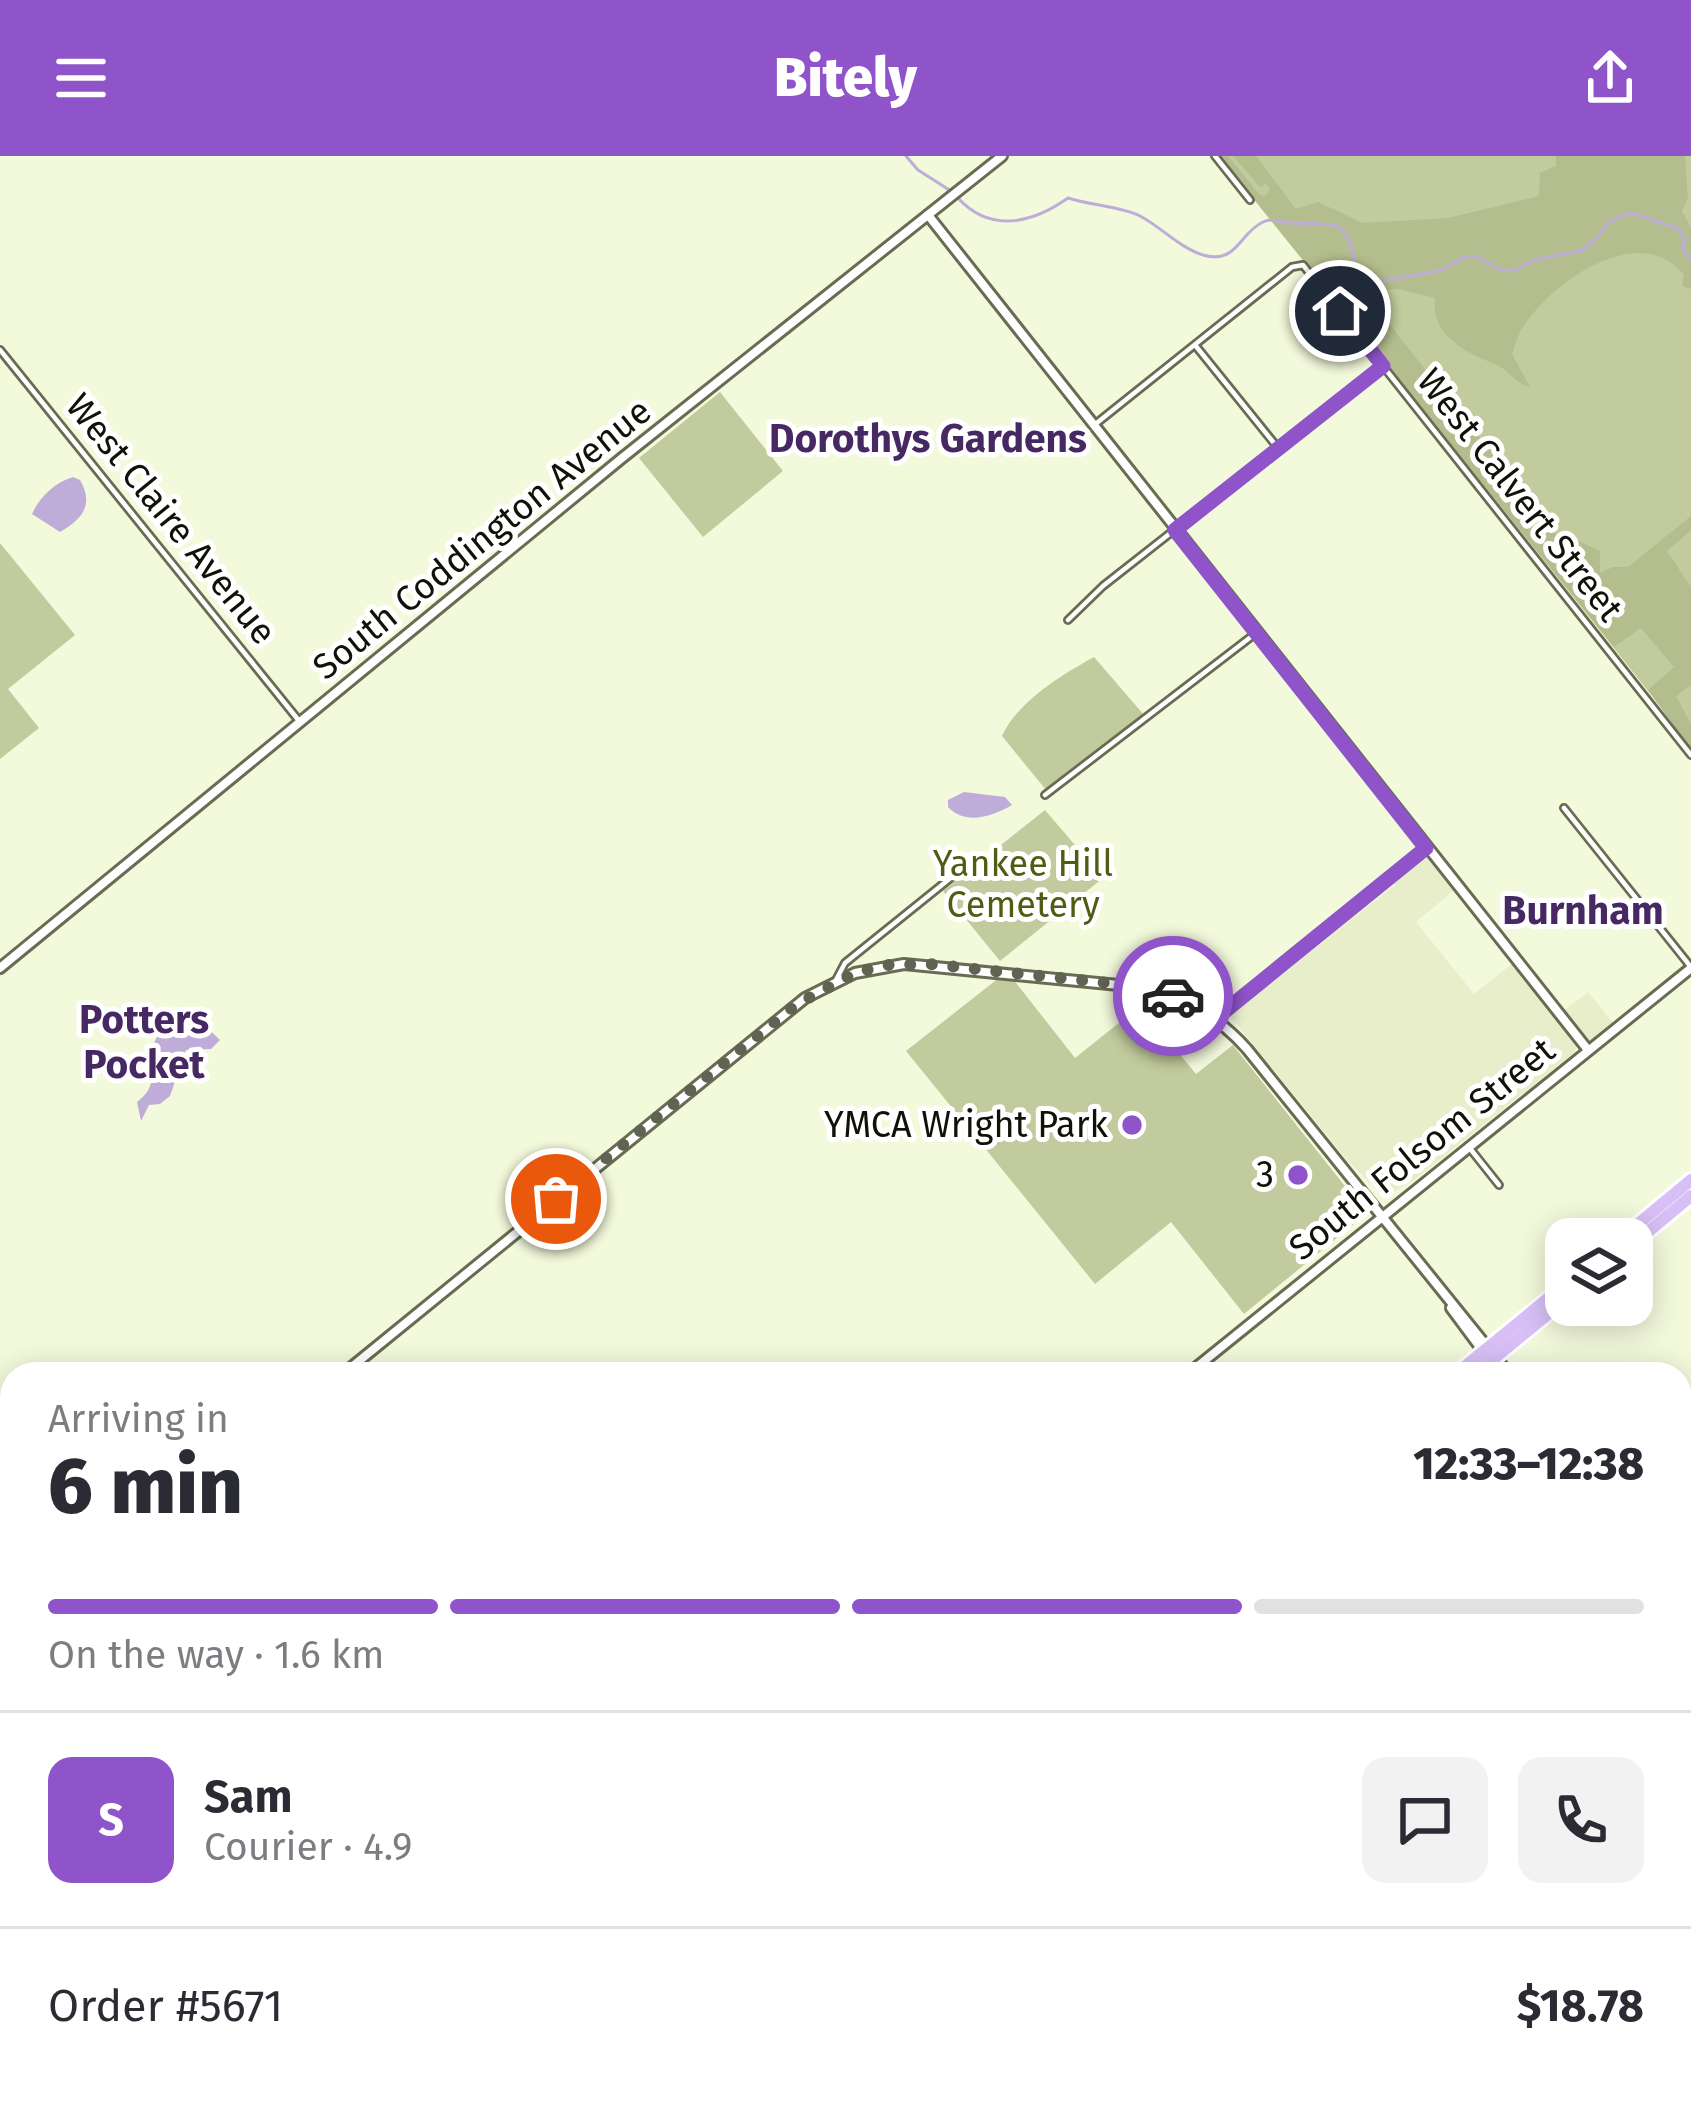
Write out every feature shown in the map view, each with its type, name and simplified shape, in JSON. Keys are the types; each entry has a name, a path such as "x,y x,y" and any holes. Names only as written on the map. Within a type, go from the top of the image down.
{"highway":[{"path":"1645,1218 1691,1180"},
{"path":"1653,1228 1691,1196"},
{"path":"1484,1362 1545,1303"},
{"path":"1476,1362 1545,1314"}],"street":[{"name":"South Coddington Avenue","path":"0,968 1002,156"},
{"path":"1215,156 1250,200"},
{"path":"928,215 1588,1050"},
{"name":"West Calvert Street","path":"1194,345 1300,264 1691,755"},
{"path":"1093,425 1194,345 1278,448"},
{"name":"West Claire Avenue","path":"0,350 300,722"},
{"path":"1068,620 1102,586 1383,366"},
{"path":"1045,796 1256,633"},
{"path":"1564,808 1691,967"},
{"path":"1215,1019 1426,848"},
{"path":"836,980 845,963 963,868"},
{"path":"358,1362 767,1028 836,980 886,965 942,965 1145,988 1184,1001 1215,1019 1247,1049 1496,1362"},
{"name":"South Folsom Street","path":"1203,1362 1691,967"},
{"path":"1468,1146 1499,1185"}],"shaded area":[{"path":"1219,156 1228,156 1259,194 1266,196 1270,189 1266,184 1260,187 1233,156 1256,156 1296,209 1318,202 1363,223 1448,218 1539,196 1540,173 1556,166 1556,156 1685,156 1688,198 1682,211 1691,228 1691,289 1682,286 1684,275 1665,259 1644,253 1621,255 1574,276 1536,310 1518,336 1512,354 1530,387 1452,341 1438,323 1435,298 1398,289 1363,291 1567,548 1576,540 1600,551 1600,573 1628,567 1691,516 1691,530 1667,551 1691,587 1691,685 1676,696 1691,724 1691,750 1648,690 1674,667 1641,628 1614,647"},
{"path":"73,477 80,480 86,504 75,522 60,532 32,514 48,491"},
{"path":"964,792 1005,797 1012,805 988,815 963,816 948,807 948,800"},
{"path":"1425,855 1453,891 1416,922 1474,994 1513,963 1577,1044 1575,1052 1385,1198 1347,1160 1230,1016 1395,885 1393,881"},
{"path":"1588,992 1614,1024 1590,1042 1565,1010"},
{"path":"175,1010 200,1021 220,1040 211,1049 186,1050 170,1096 149,1105 141,1121 137,1102 151,1083 147,1059 160,1030 146,1014"}],"green space":[{"path":"1222,156 1691,156 1691,745"},
{"path":"720,392 783,471 703,537 639,458"},
{"path":"0,543 75,635 8,689 39,728 0,759"},
{"path":"1094,657 1144,715 1046,790 1002,736 1030,701"},
{"name":"Yankee Hill Cemetery","path":"1045,810 1103,878 1000,961 943,891"},
{"name":"YMCA Wright Park","path":"1000,977 1013,979 1075,1058 1140,1006 1196,1074 1233,1045 1348,1190 1363,1213 1360,1219 1244,1314 1171,1222 1095,1284 906,1051"}],"waterway":[{"path":"906,156 918,170 951,191"},
{"path":"958,198 983,216 1011,221 1040,214 1068,198 1115,208 1140,216 1195,252 1214,257 1231,252 1267,221 1332,225 1345,233 1357,274 1378,282 1442,270 1475,256 1513,271 1537,259 1580,251 1624,214 1679,229 1683,250 1691,260"}],"way so far":[{"path":"556,1199 797,1004 855,973 886,965 929,964 1126,985 1173,996"}],"place":[{"name":"YMCA Wright Park","path":"1132,1125"},
{"name":"3","path":"1298,1175"}],"district":[{"name":"Dorothys Gardens","path":"928,439"},
{"name":"Burnham","path":"1583,911"},
{"name":"Potters Pocket","path":"144,1042"}],"route":[{"path":"1173,996 1215,1019 1426,848 1175,530 1383,366 1340,311"}]}
